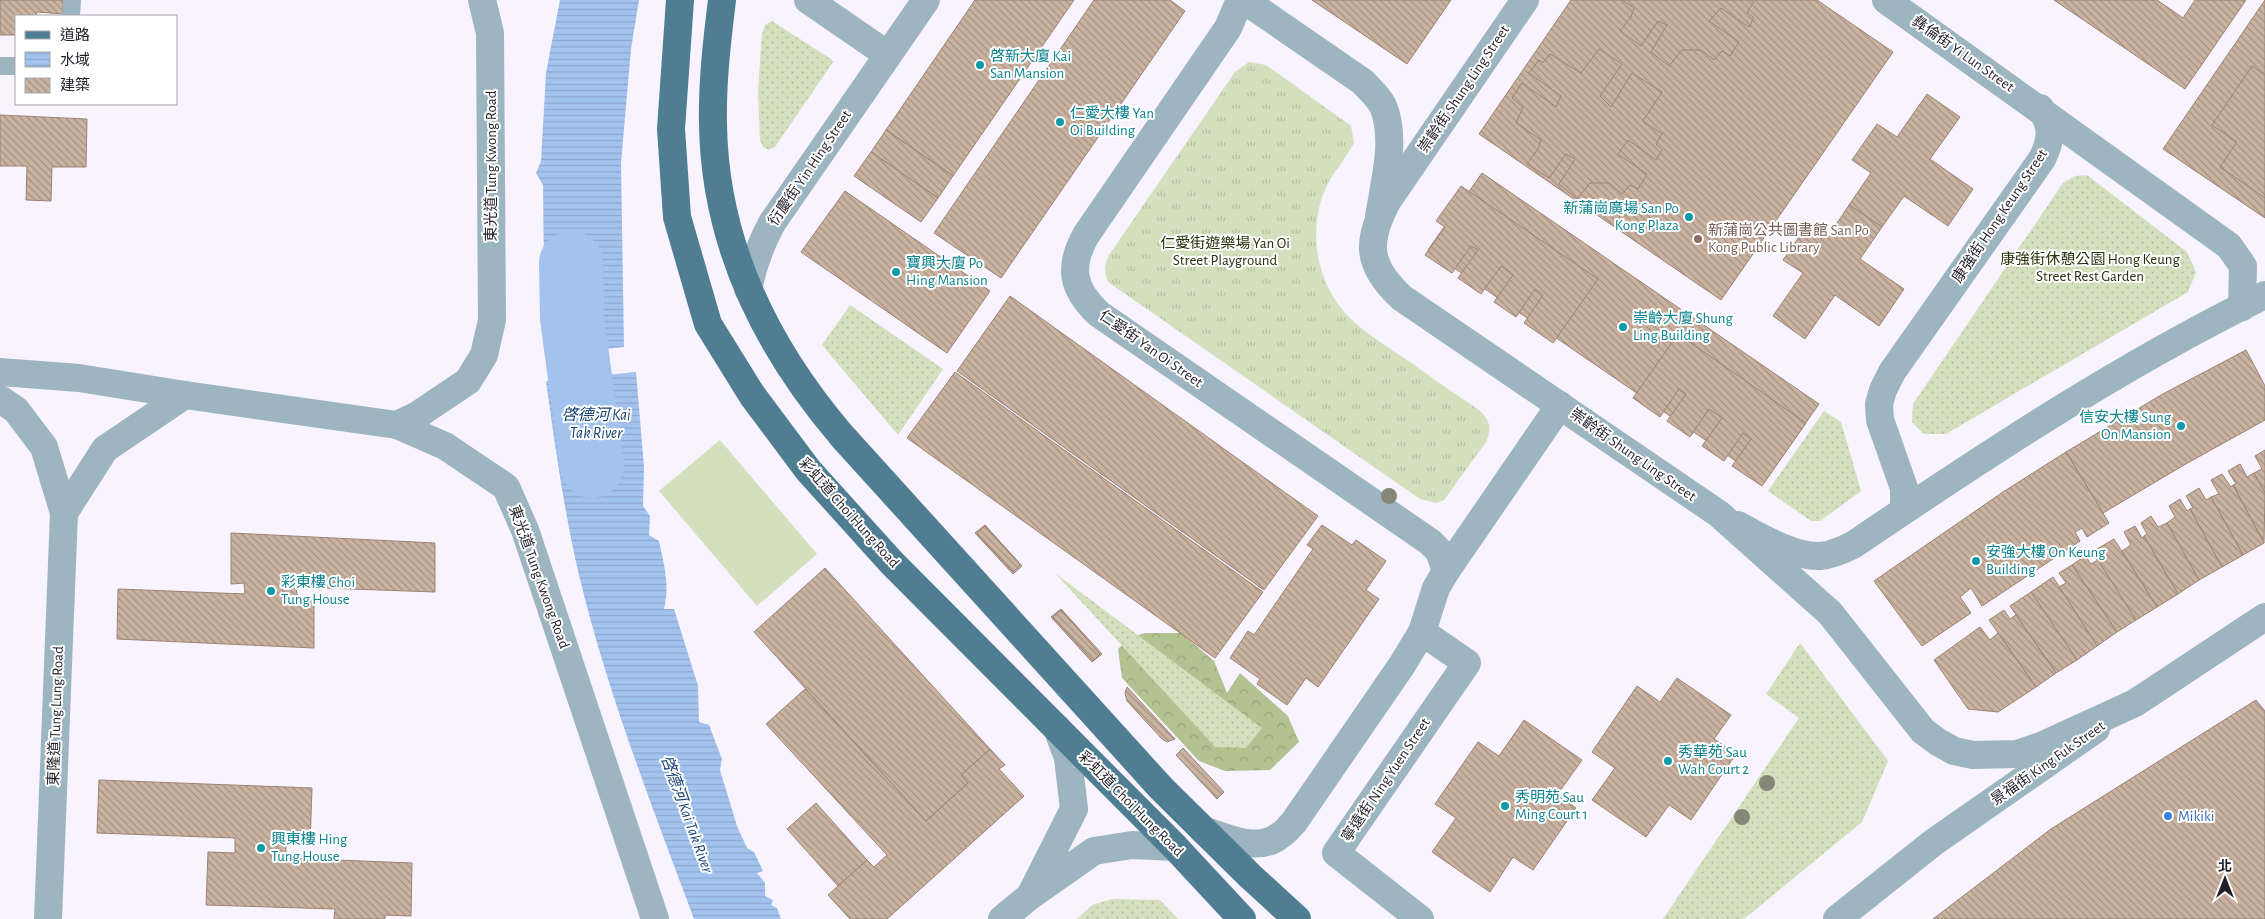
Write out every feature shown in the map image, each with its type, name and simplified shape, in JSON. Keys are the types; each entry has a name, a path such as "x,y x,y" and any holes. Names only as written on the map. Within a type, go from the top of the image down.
{"main road":[{"name":"彩虹道 Choi Hung Road","path":"680,0 671,129 677,217 708,324 752,396 808,470 892,563 1175,847 1242,919"},
{"path":"722,0 714,86 713,125 716,167 724,216 734,252 748,290 784,359 813,402 1161,788 1297,919"}],"street":[{"name":"東光道 Tung Kwong Road","path":"397,425 416,416 468,381 484,355 492,320 490,33 482,0"},
{"path":"808,0 888,55"},
{"name":"衍慶街 Yin Hing Street","path":"748,290 760,244 772,223 926,0"},
{"path":"1242,0 1363,82 1376,95 1383,106 1388,135 1388,154 1379,217"},
{"name":"仁愛街 Yan Oi Street","path":"1242,0 1228,28 1083,241 1075,259 1074,273 1077,285 1082,296 1099,314 1430,542 1444,559 1446,571"},
{"name":"崇齡街 Shung Ling Street","path":"1525,0 1388,200 1379,217 1373,234 1372,252 1378,270 1389,286 1402,298 1719,514 1830,613 1923,731 1954,751 1973,755 2017,754 2040,746 2135,703"},
{"name":"彝倫街 Yi Lun Street","path":"1886,0 2040,108"},
{"path":"1719,514 1768,541 1804,554 1820,556 1837,552 1853,545 1999,448 2148,355 2253,301 2243,266 2230,246 2040,108"},
{"name":"康強街 Hong Keung Street","path":"1904,510 1904,488 1880,420 1879,404 1883,390 1892,372 2042,159 2048,147 2051,128 2040,108"},
{"path":"0,372 79,378 185,396 397,425"},
{"path":"64,513 105,449 185,396"},
{"name":"東隆道 Tung Lung Road","path":"0,399 16,410 44,447 64,513 48,919"},
{"path":"1203,830 1233,840 1259,844 1269,842 1279,836 1294,822 1402,665 1422,632 1430,605 1446,571 1560,405"},
{"name":"東光道 Tung Kwong Road","path":"397,425 445,446 506,487 525,530 655,919"},
{"name":"景福街 King Fuk Street","path":"1837,919 1934,842 2135,703 2265,617"},
{"name":"寧遠街 Ning Yuen Street","path":"1420,919 1336,853 1467,663 1422,632"},
{"path":"1030,896 1074,809 1068,758 1057,728"},
{"path":"1002,919 1030,896 1094,851 1132,845 1175,847"}],"lane":[{"path":"71,15 72,0"},
{"path":"0,66 15,66"}],"green space":[{"path":"772,21 833,62 775,147 769,150 763,147 760,140 758,91 762,34 765,25"},
{"name":"仁愛街遊樂場 Yan Oi Street Playground","path":"1249,62 1266,65 1351,126 1354,143 1327,185 1319,209 1316,226 1319,262 1332,294 1342,309 1360,327 1479,410 1488,421 1489,432 1486,442 1444,500 1436,503 1420,499 1108,282 1105,268 1109,255 1235,72"},
{"name":"康強街休憩公園 Hong Keung Street Rest Garden","path":"2087,175 2187,252 2196,272 2188,292 1946,434 1924,434 1912,422 1913,404 2063,183 2075,176"},
{"path":"850,305 943,369 898,435 822,345"},
{"path":"1824,411 1841,422 1861,491 1820,521 1811,521 1768,491"},
{"path":"720,440 817,554 757,606 659,491"},
{"path":"1055,573 1262,728 1246,748 1215,747"},
{"path":"1145,633 1181,633 1214,661 1227,693 1240,673 1288,716 1299,742 1270,770 1225,771 1199,761 1122,678 1118,649 1132,637"},
{"path":"1800,643 1888,761 1862,822 1744,919 1663,919 1799,718 1766,694"},
{"path":"1112,899 1160,900 1178,919 1077,919 1092,905"}],"water":[{"path":"560,0 639,0 631,49 621,163 624,347 553,354 549,331 544,268 543,185 536,173 541,161 546,73"},
{"name":"啓德河 Kai Tak River","path":"636,372 644,467 643,506 650,516 649,535 659,541 663,558 666,575 664,609 674,609 698,686 699,722 709,725 722,759 720,770 737,826 747,848 754,852 763,871 757,873 765,883 765,896 773,900 771,905 777,908 781,919 694,919 631,748 590,619 569,527 546,381"}],"building":[{"path":"0,0 63,0 63,14 37,12 36,15 15,15 15,35 0,35"},
{"name":"啓新大廈 Kai San Mansion","path":"975,0 1074,0 953,176 886,130"},
{"name":"仁愛大樓 Yan Oi Building","path":"1094,0 1170,0 1185,11 1001,278 934,233"},
{"path":"1312,0 1451,0 1407,64"},
{"name":"新蒲崗廣場 San Po Kong Plaza","path":"1571,0 1817,0 1893,52 1721,300 1479,134"},
{"path":"1622,0 1751,0 1754,2 1747,12 1754,18 1749,27 1721,8 1709,21 1739,42 1730,56 1722,51 1714,60 1701,50 1682,50 1669,66 1651,52 1667,25 1658,21 1641,46 1620,31 1631,17 1634,8"},
{"path":"2054,0 2157,0 2183,18 2195,0 2246,0 2185,89"},
{"path":"2265,0 2265,218 2163,149"},
{"path":"1599,49 1622,64 1600,96 1611,107 1632,73 1662,92 1643,121 1662,134 1656,144 1662,150 1656,160 1628,140 1618,154 1647,174 1638,189 1630,185 1622,194 1609,183 1590,183 1577,199 1559,184 1575,159 1566,154 1549,178 1527,164 1538,149 1541,140 1516,123 1523,107 1512,98 1522,83 1556,107 1561,96 1529,73 1539,60 1543,63 1550,54 1581,73"},
{"path":"2252,66 2265,75 2265,198 2220,167 2237,142 2212,125"},
{"path":"1927,94 1960,117 1930,159 1973,189 1948,226 1904,196 1882,227 1849,205 1871,173 1852,160 1877,124 1897,137"},
{"path":"0,115 87,119 86,167 52,167 51,201 26,200 27,166 0,166"},
{"path":"886,130 953,176 938,198 871,152"},
{"path":"871,152 938,198 921,222 854,176"},
{"name":"崇齡大廈 Shung Ling Building","path":"1482,173 1819,404 1765,481 1428,250"},
{"path":"1461,186 1598,279 1553,343 1524,323 1543,295 1535,289 1516,317 1494,302 1513,275 1501,266 1481,294 1458,278 1478,250 1471,246 1452,273 1425,255 1445,227 1436,221"},
{"name":"寶興大廈 Po Hing Mansion","path":"845,191 990,291 947,353 801,252"},
{"path":"1849,205 1882,227 1860,259 1904,289 1879,326 1835,295 1805,339 1773,316 1803,273 1783,260 1808,224 1828,237"},
{"path":"1010,296 1318,516 1264,590 957,371"},
{"path":"1678,334 1806,423 1762,486 1732,466 1751,439 1743,433 1724,461 1702,446 1722,418 1709,409 1690,437 1667,421 1686,394 1679,389 1660,417 1633,398"},
{"name":"信安大樓 Sung On Mansion","path":"2246,350 2265,386 2265,420 2103,513 2066,452 2161,395"},
{"path":"955,372 1263,592 1215,658 907,438"},
{"path":"2265,450 2265,493 2254,473 2262,469 2255,456"},
{"name":"安強大樓 On Keung Building","path":"2066,452 2109,523 2087,537 2082,528 2075,532 2080,541 1982,606 1971,588 1960,597 1971,613 1922,646 1874,581 2003,492"},
{"path":"2240,464 2247,477 2254,473 2265,493 2264,543 2233,485 2236,484 2228,471"},
{"path":"2222,474 2231,487 2233,485 2264,543 2243,555 2211,497 2219,494 2211,480"},
{"path":"2199,488 2206,500 2211,497 2243,555 2222,567 2190,509 2193,508 2186,496"},
{"path":"2180,499 2187,511 2190,509 2222,567 2199,580 2167,523 2175,517 2169,506"},
{"path":"2151,516 2158,527 2167,523 2199,580 2178,594 2144,536 2147,534 2141,523"},
{"path":"985,525 1022,566 1013,574 975,533"},
{"path":"1322,525 1352,545 1356,540 1386,561 1366,590 1379,599 1318,687 1306,678 1287,705 1257,684 1260,679 1230,658 1248,631 1254,635 1313,549 1307,545"},
{"path":"985,526 1020,565 1013,572 977,533"},
{"path":"2135,526 2142,538 2144,536 2178,594 2157,607 2122,551 2131,545 2124,532"},
{"name":"彩東樓 Choi Tung House","path":"231,533 435,543 435,592 296,587 298,601 314,601 314,648 117,639 118,589 245,594 244,583 231,584"},
{"path":"2114,539 2157,607 2136,620 2092,552"},
{"path":"2085,556 2091,564 2098,560 2136,620 2117,632 2072,565"},
{"path":"2072,565 2117,632 2097,646 2059,587 2066,583 2059,573"},
{"path":"825,568 990,749 961,775 968,783 926,821 754,632"},
{"path":"2053,577 2097,646 2077,660 2031,592"},
{"path":"2031,592 2077,660 2056,673 2010,606"},
{"path":"1061,609 1102,654 1092,662 1051,617"},
{"path":"1061,610 1100,654 1093,661 1053,617"},
{"path":"2004,610 2010,619 2016,615 2056,673 2036,687 1989,620"},
{"path":"1980,627 1990,640 1998,633 2036,687 1998,712 1968,709 1934,660"},
{"name":"秀華苑 Sau Wah Court 2","path":"1677,678 1731,715 1714,739 1736,754 1691,820 1669,805 1646,837 1592,800 1615,768 1592,752 1637,686 1660,702"},
{"path":"1127,687 1175,739 1167,742 1162,739 1127,701 1125,693"},
{"path":"805,689 926,821 968,783 961,775 990,749 1005,765 999,769 1024,796 887,919 850,919 828,895 867,860 874,867 887,855 766,724"},
{"name":"Mikiki","path":"2256,700 2265,711 2265,919 1933,919 2051,829"},
{"name":"秀明苑 Sau Ming Court 1","path":"1524,720 1582,760 1557,795 1576,808 1533,870 1513,857 1490,892 1432,852 1456,818 1435,804 1478,742 1499,756"},
{"path":"1183,748 1224,792 1217,799 1176,755"},
{"name":"興東樓 Hing Tung House","path":"99,780 312,788 310,844 286,843 286,858 412,863 411,916 385,915 385,919 334,919 335,909 206,905 208,852 235,853 235,838 97,833"},
{"path":"816,803 867,860 838,886 787,829"}],"waterway":[{"name":"啓德河 Kai Tak River","path":"571,263 572,318 592,466"}],"place":[{"name":"啓新大廈 Kai San Mansion","path":"980,65"},
{"name":"仁愛大樓 Yan Oi Building","path":"1060,122"},
{"name":"新蒲崗廣場 San Po Kong Plaza","path":"1689,217"},
{"name":"新蒲崗公共圖書館 San Po Kong Public Library","path":"1698,239"},
{"name":"寶興大廈 Po Hing Mansion","path":"896,272"},
{"name":"崇齡大廈 Shung Ling Building","path":"1623,327"},
{"name":"信安大樓 Sung On Mansion","path":"2181,426"},
{"name":"安強大樓 On Keung Building","path":"1976,561"},
{"name":"彩東樓 Choi Tung House","path":"271,591"},
{"name":"秀華苑 Sau Wah Court 2","path":"1668,761"},
{"name":"秀明苑 Sau Ming Court 1","path":"1505,806"},
{"name":"Mikiki","path":"2168,816"},
{"name":"興東樓 Hing Tung House","path":"261,848"}]}
